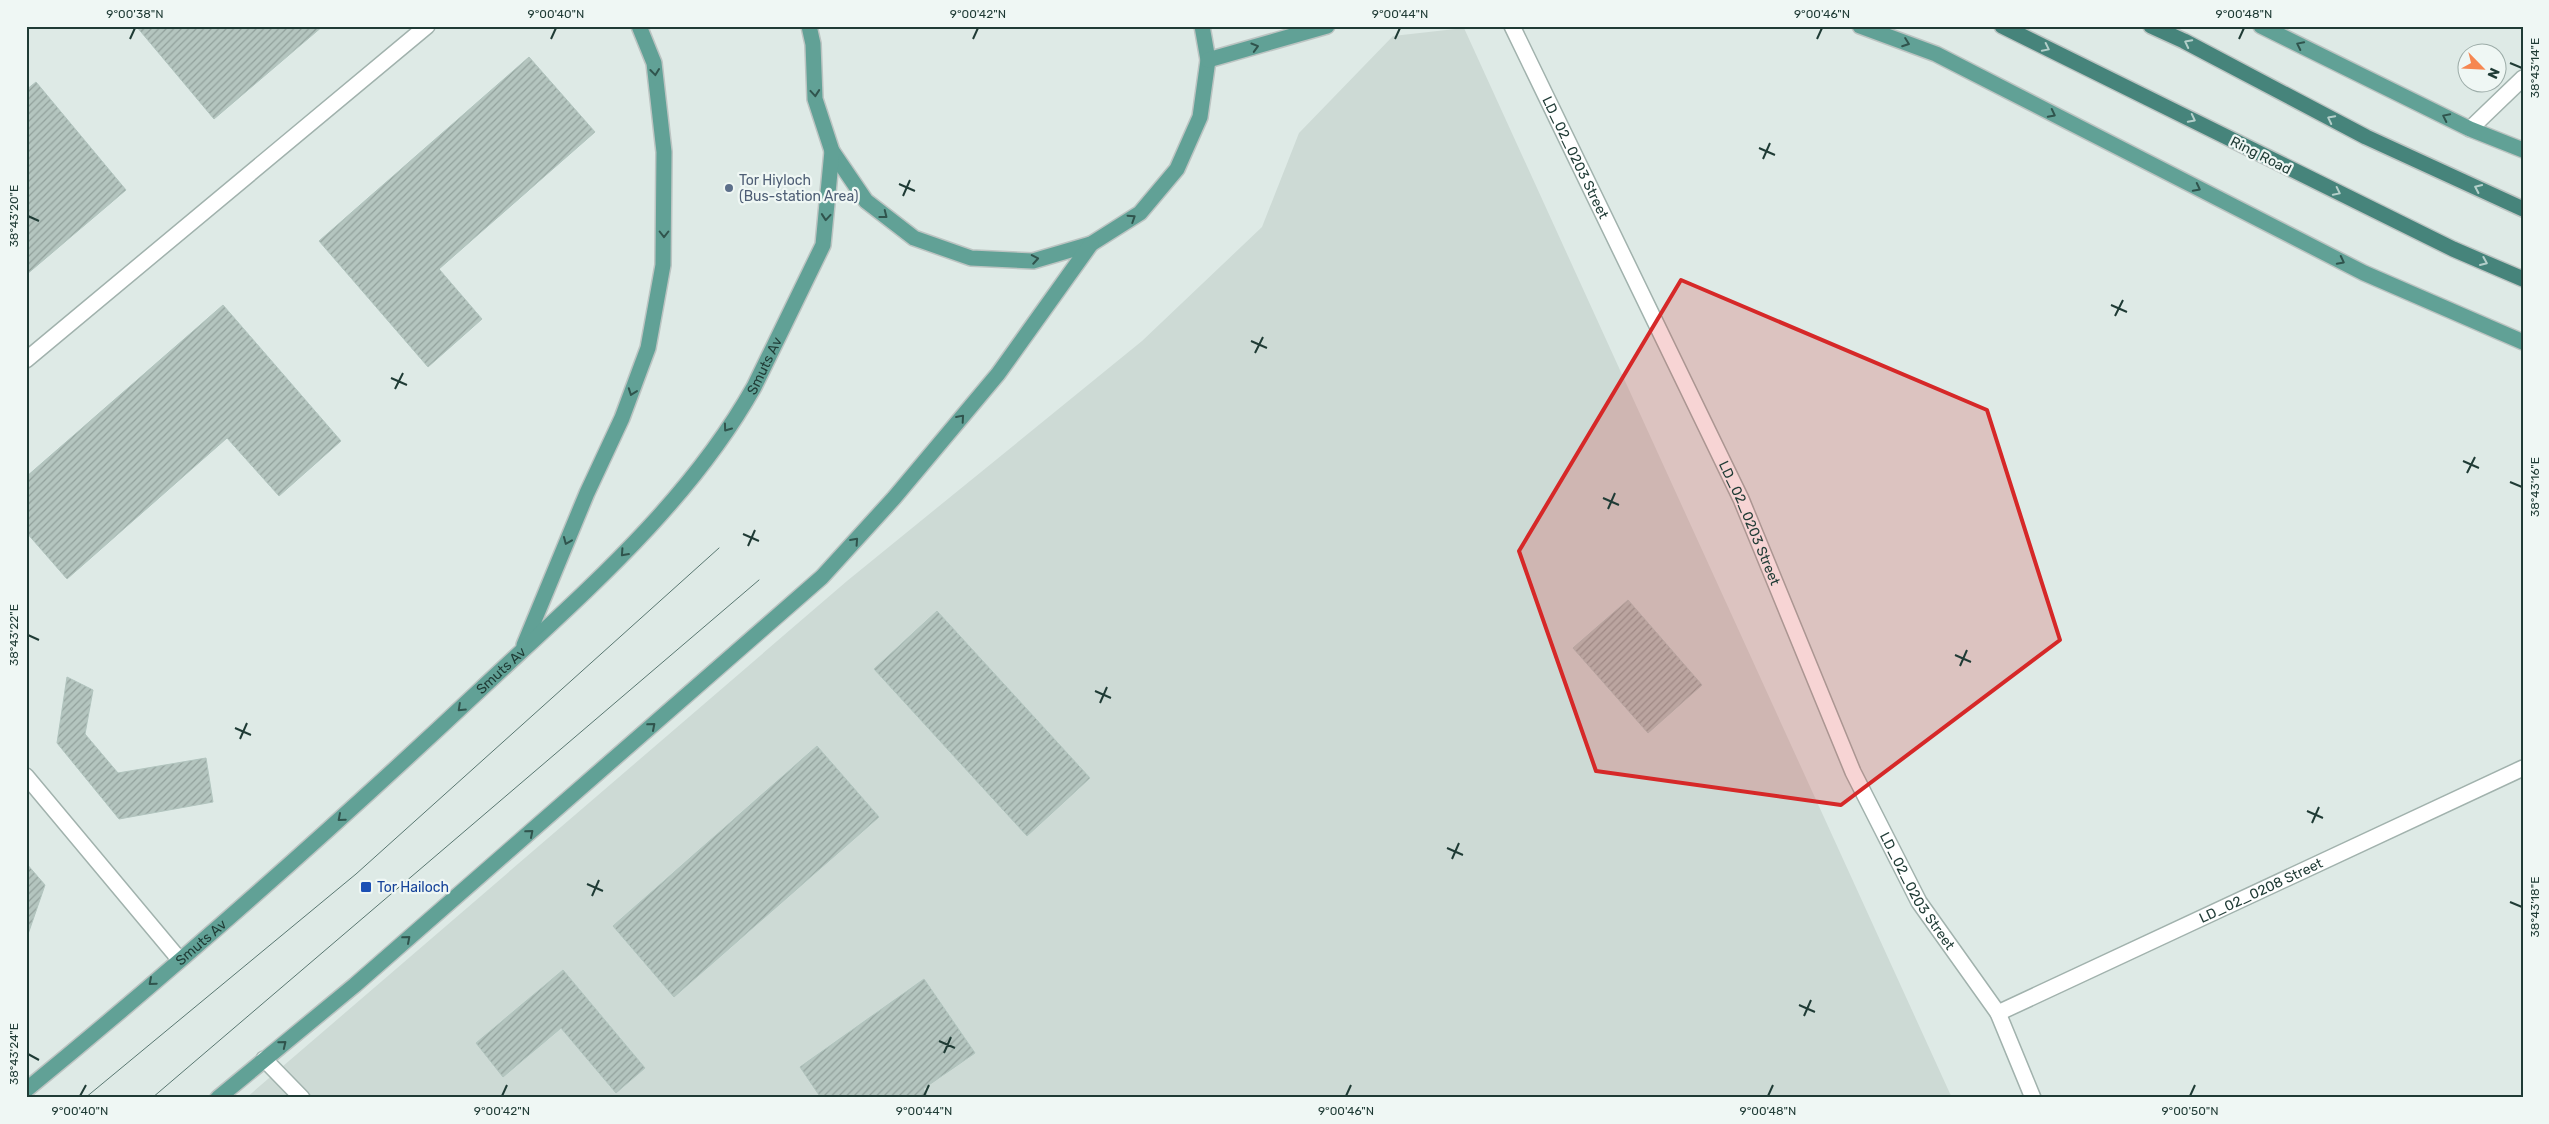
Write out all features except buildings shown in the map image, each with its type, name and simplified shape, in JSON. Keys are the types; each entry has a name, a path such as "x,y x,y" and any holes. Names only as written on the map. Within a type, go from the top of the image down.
{"highway":[{"name":"Ring Road","path":"2002,26 2444,245 2523,278"},
{"path":"2151,26 2184,41 2366,137 2523,209"}],"main road":[{"path":"522,651 587,494 622,418 650,338 663,265 664,152 654,63 639,26"},
{"path":"809,26 813,44 815,99 832,151 866,201 914,238 972,258 1033,261 1091,244 1140,213 1177,169 1200,117 1208,60 1202,26"},
{"path":"813,44 818,26"},
{"path":"1208,60 1327,26"},
{"path":"1860,26 1936,54 2364,273 2523,342"},
{"path":"2261,26 2470,129 2523,150"},
{"name":"Smuts Av","path":"26,1090 372,791 612,567 694,474 743,406 824,244 832,151"},
{"path":"218,1098 355,985 822,577 894,498 998,374 1091,244"}],"street":[{"path":"26,360 427,26"},
{"name":"LD_02_0203 Street","path":"1512,26 1741,499 1853,772 1919,902 1998,1013 2033,1098"},
{"path":"2470,129 2523,78"},
{"name":"LD_02_0208 Street","path":"1998,1013 2523,768"},
{"path":"26,776 179,959"},
{"path":"264,1059 302,1098"}],"highlighted area":[{"path":"1681,280 1987,410 2060,640 1841,805 1596,771 1519,551"}],"shaded area":[{"path":"1464,28 1952,1098 246,1098 847,581 1142,341 1262,227 1299,133 1393,36"}],"tram line":[{"path":"85,1098 356,874 719,548"},
{"path":"152,1098 759,580"}],"place":[{"name":"Tor Hiyloch (Bus-station Area)","path":"729,188"},
{"name":"Tor Hailoch","path":"366,887"}]}
